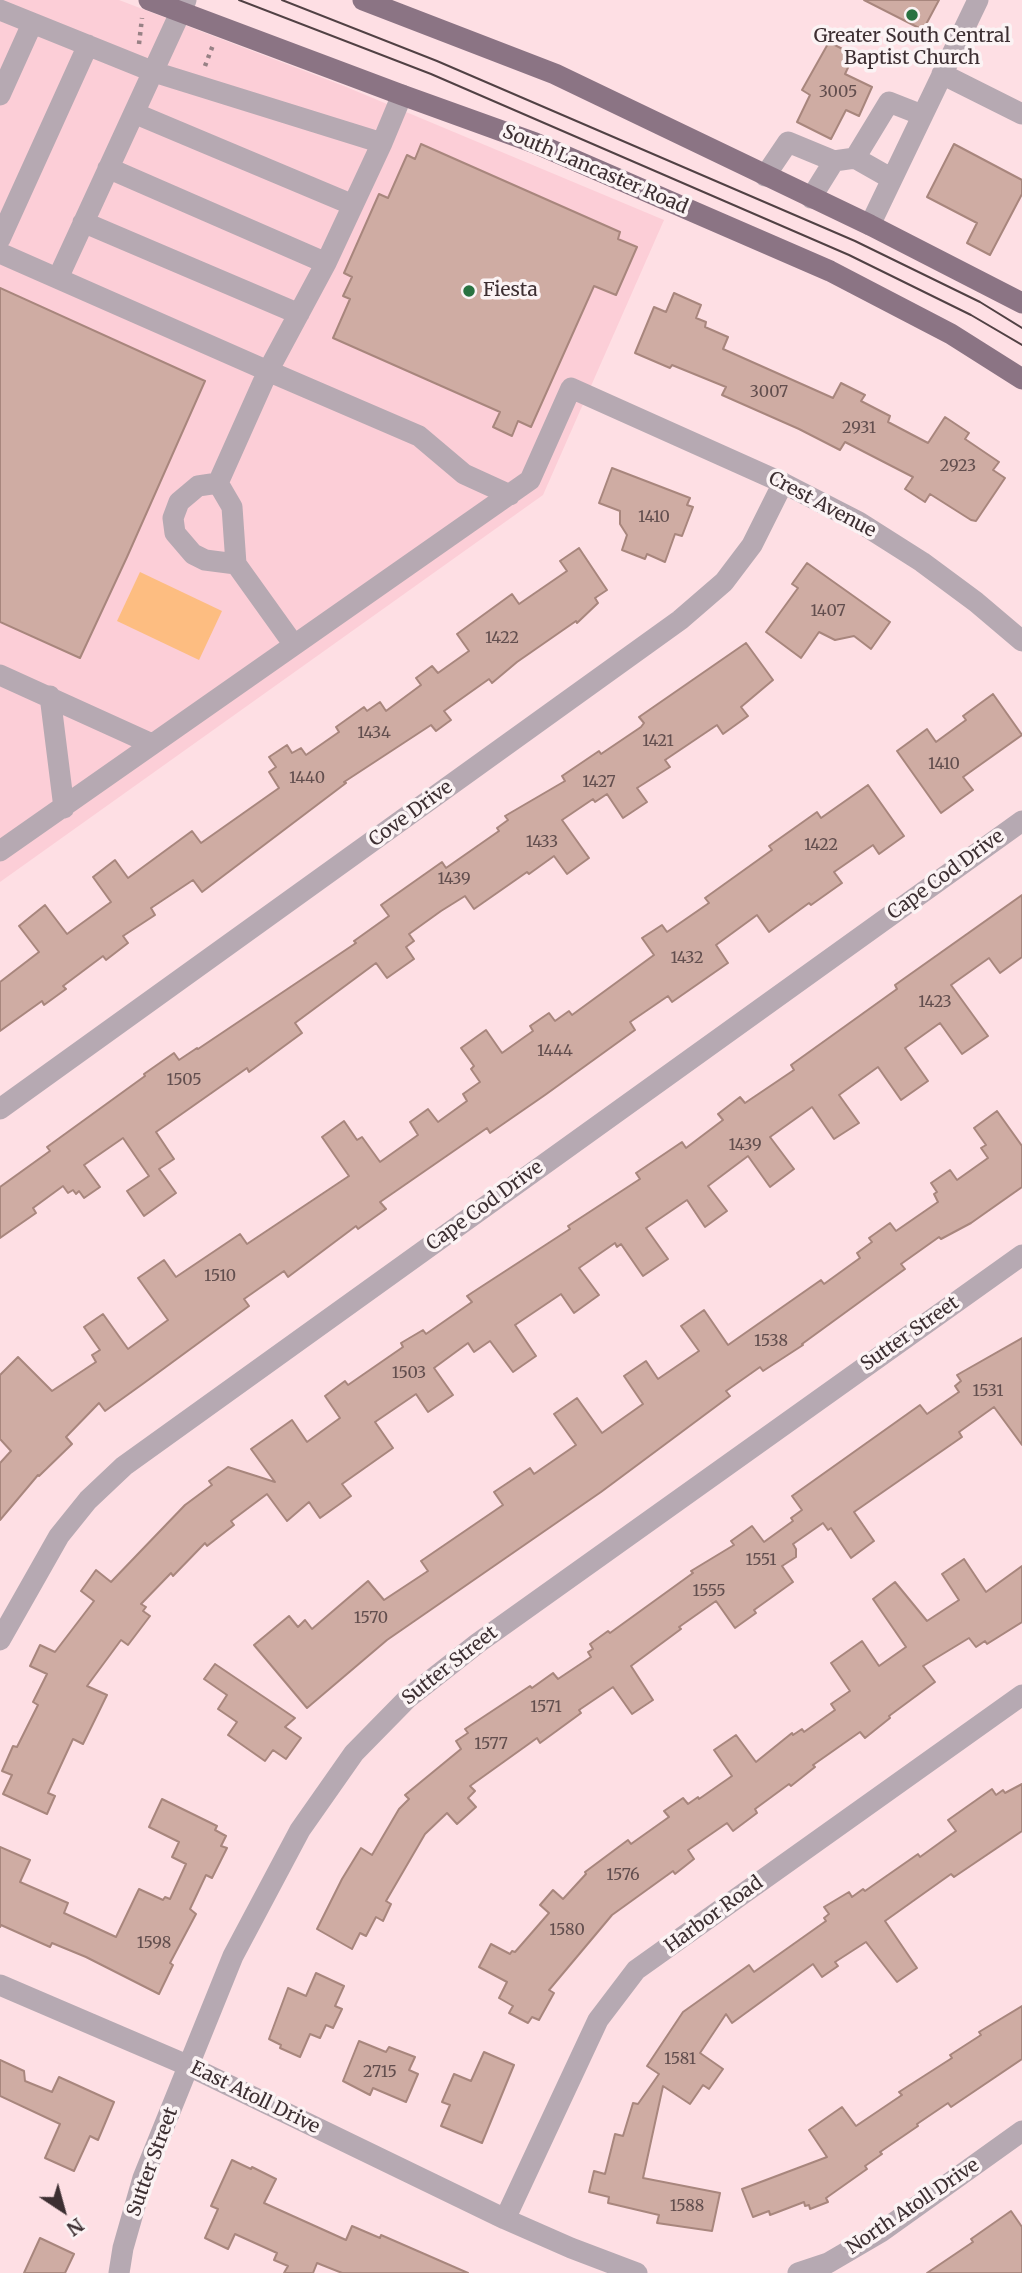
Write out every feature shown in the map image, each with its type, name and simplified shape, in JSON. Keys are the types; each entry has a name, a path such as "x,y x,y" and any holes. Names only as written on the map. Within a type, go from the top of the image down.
{"main road":[{"path":"363,0 555,74 870,225 1022,303"},
{"name":"South Lancaster Road","path":"146,7 183,6 402,95 535,143 830,271 951,334 1022,379"}],"street":[{"path":"870,225 978,0"},
{"path":"58,278 183,6"},
{"path":"0,10 154,72 382,143"},
{"path":"0,95 32,24"},
{"path":"0,239 88,45"},
{"path":"942,74 1022,114"},
{"path":"218,483 268,371 326,263 402,95"},
{"path":"811,198 845,160 889,102 922,115"},
{"path":"134,113 353,205"},
{"path":"765,176 788,142 845,160 892,179"},
{"path":"108,168 326,263"},
{"path":"83,222 299,314"},
{"path":"0,253 419,436 464,474 510,495"},
{"name":"Crest Avenue","path":"510,495 530,480 572,388 783,483 859,522 922,562 1022,641"},
{"path":"218,483 198,486 180,502 173,518 175,533 193,554 205,559 236,564"},
{"path":"218,483 232,507 236,564 294,645"},
{"name":"Cove Drive","path":"0,1109 680,620 724,582 752,545 783,483"},
{"path":"0,851 403,567 510,495"},
{"path":"0,674 152,744"},
{"path":"50,696 64,808"},
{"name":"Cape Cod Drive","path":"0,1640 59,1535 88,1500 124,1465 1022,821"},
{"name":"Sutter Street","path":"119,2273 143,2178 233,1956 300,1830 354,1753 408,1698 478,1643 1022,1255"},
{"name":"Harbor Road","path":"505,2219 598,2020 636,1970 1022,1695"},
{"name":"East Atoll Drive","path":"0,1985 189,2066 505,2219"},
{"name":"North Atoll Drive","path":"798,2273 828,2263 881,2232 1022,2130"},
{"path":"505,2219 637,2273"}],"path":[{"path":"132,63 139,46 146,7"}],"shaded area":[{"path":"0,0 119,0 344,86 664,220 543,495 0,882"},
{"path":"140,572 222,611 199,660 117,621"}],"building":[{"name":"Greater South Central Baptist Church","path":"864,0 939,0 923,30"},
{"path":"829,42 854,55 845,74 872,87 859,116 846,110 831,139 797,122 810,95 802,90"},
{"name":"Fiesta","path":"421,144 620,232 618,239 637,247 616,295 594,286 531,427 518,421 512,436 493,427 500,412 333,338 350,299 343,296 352,277 344,273 379,194 388,198 407,155 415,159"},
{"path":"954,144 1022,180 1022,194 990,255 967,243 977,223 927,197"},
{"path":"0,288 205,381 80,658 0,622"},
{"path":"674,293 701,305 696,318 706,322 705,327 728,337 723,349 833,398 841,383 865,395 861,401 890,416 888,422 928,443 945,417 969,433 965,439 999,462 993,470 1005,478 976,521 971,520 930,494 925,502 905,489 913,477 845,442 840,450 722,395 726,387 635,353 654,307 666,312"},
{"path":"612,468 690,498 687,505 693,507 682,536 675,534 665,562 647,554 645,559 622,550 627,535 620,524 620,511 599,503"},
{"path":"579,548 607,590 595,598 598,603 577,623 576,621 517,662 492,683 489,679 444,711 451,720 436,731 431,725 344,782 346,783 202,892 193,880 151,908 155,915 123,936 128,943 106,960 103,956 63,986 66,989 44,1005 42,1001 0,1031 0,982 39,952 19,926 45,905 67,934 111,902 93,877 115,860 128,878 192,831 201,843 279,788 269,772 276,767 269,757 287,745 292,753 301,748 306,755 339,732 336,727 364,707 367,711 380,702 386,711 421,685 416,678 432,666 438,673 469,651 457,634 512,594 519,604 567,571 560,561"},
{"path":"807,563 890,622 871,649 854,636 835,640 819,632 801,658 766,632 798,588 792,584"},
{"path":"746,643 773,680 741,707 748,716 723,734 717,725 665,760 670,767 637,788 647,802 623,818 607,794 595,802 593,799 562,820 589,858 567,874 554,856 474,909 465,896 441,911 409,934 414,941 406,947 414,959 387,978 376,963 295,1023 302,1033 249,1072 247,1068 156,1132 174,1159 159,1169 176,1193 144,1216 127,1191 149,1176 123,1138 84,1165 100,1187 84,1198 79,1191 76,1194 73,1190 68,1193 63,1186 33,1208 36,1213 0,1238 0,1187 50,1151 47,1147 174,1053 179,1060 198,1049 356,943 354,941 389,916 381,905 442,862 446,868 499,831 497,828 508,820 505,816 565,781 562,776 641,727 644,723 639,717"},
{"path":"993,694 1022,735 963,777 973,790 941,813 897,751 927,729 936,742 966,720 963,716"},
{"path":"868,785 904,836 879,854 873,845 834,872 842,883 769,932 757,915 716,945 728,963 672,1002 668,996 630,1022 635,1030 490,1133 487,1128 380,1202 386,1209 358,1229 356,1226 288,1277 284,1271 244,1299 249,1306 105,1411 99,1403 66,1437 72,1444 38,1475 0,1520 0,1463 11,1451 0,1439 0,1375 18,1357 52,1391 96,1362 92,1355 100,1350 84,1327 103,1314 128,1349 168,1320 138,1278 164,1260 176,1277 240,1234 247,1244 349,1176 322,1137 344,1121 357,1140 362,1137 380,1162 418,1135 410,1122 428,1109 438,1122 467,1101 463,1094 480,1082 471,1069 474,1066 461,1048 486,1030 502,1053 533,1031 530,1026 549,1013 555,1021 569,1011 572,1015 654,955 642,938 662,925 667,932 709,903 705,898 772,850 769,846 817,812 821,818"},
{"path":"1022,895 1022,957 1000,973 989,958 951,985 988,1036 962,1054 940,1023 905,1048 928,1081 901,1100 878,1067 839,1095 859,1123 834,1139 812,1107 770,1137 794,1169 770,1187 748,1156 708,1186 727,1211 705,1227 687,1200 646,1228 668,1259 643,1276 621,1244 617,1247 615,1243 579,1268 599,1295 574,1313 561,1294 515,1325 536,1356 513,1372 490,1341 474,1352 468,1343 434,1368 453,1395 428,1412 416,1394 375,1422 393,1448 342,1484 351,1496 320,1518 309,1502 287,1521 267,1494 231,1521 234,1525 207,1546 205,1543 141,1604 146,1607 143,1611 150,1616 128,1645 121,1640 87,1686 107,1695 83,1744 73,1739 48,1793 55,1796 47,1814 3,1794 12,1775 2,1771 13,1746 17,1747 38,1705 33,1702 47,1674 30,1666 40,1645 55,1652 94,1601 81,1591 96,1570 111,1582 185,1505 212,1485 209,1481 228,1467 275,1482 251,1449 292,1420 307,1442 340,1418 325,1396 345,1381 348,1385 403,1347 401,1343 423,1330 426,1334 472,1302 467,1296 570,1229 568,1226 640,1179 636,1173 682,1142 686,1148 723,1120 718,1114 740,1097 745,1103 794,1070 791,1065 897,989 895,985"},
{"path":"997,1111 1022,1146 1022,1187 971,1223 941,1239 939,1237 901,1264 905,1269 803,1345 763,1371 760,1367 726,1391 730,1396 601,1492 387,1640 307,1708 254,1645 289,1616 298,1627 305,1620 312,1629 368,1581 384,1600 428,1571 421,1561 503,1505 494,1492 530,1468 534,1474 576,1445 554,1414 577,1398 602,1433 643,1404 624,1376 646,1361 658,1379 699,1351 681,1326 704,1310 728,1345 821,1280 824,1284 860,1258 857,1253 872,1242 869,1238 890,1223 896,1231 938,1202 934,1194 937,1192 931,1183 950,1170 957,1180 988,1158 981,1148 986,1145 974,1128"},
{"path":"1022,1338 1022,1445 994,1407 959,1432 962,1437 854,1512 874,1541 851,1558 831,1528 828,1530 823,1523 793,1544 796,1557 782,1566 793,1582 754,1610 756,1613 735,1628 716,1601 631,1666 653,1700 632,1714 613,1687 579,1710 581,1713 540,1743 537,1738 470,1786 475,1791 468,1798 476,1807 457,1824 447,1813 425,1834 386,1901 391,1904 383,1921 376,1917 366,1936 360,1933 352,1949 317,1929 361,1848 372,1855 399,1809 409,1799 405,1795 461,1749 456,1741 468,1733 465,1729 530,1686 532,1688 553,1673 558,1679 591,1657 588,1652 593,1649 590,1644 608,1631 610,1633 693,1573 691,1571 734,1545 731,1541 752,1526 764,1542 793,1521 791,1518 802,1510 792,1496 920,1405 927,1414 959,1392 955,1386 961,1381 957,1375"},
{"path":"964,1559 986,1592 1022,1566 1022,1622 987,1644 985,1641 976,1647 969,1638 923,1666 935,1682 889,1716 890,1718 865,1738 860,1732 813,1765 815,1767 791,1786 789,1784 755,1809 757,1813 733,1831 727,1823 688,1850 694,1859 612,1915 549,1990 554,1993 539,2020 532,2017 528,2023 509,2013 513,2006 499,1998 507,1982 479,1967 491,1944 510,1954 515,1952 549,1913 540,1905 553,1890 563,1899 585,1872 628,1840 631,1844 669,1817 664,1811 683,1798 688,1804 698,1797 699,1799 732,1776 714,1750 736,1735 756,1762 792,1733 793,1735 802,1729 804,1732 835,1710 831,1704 850,1691 831,1663 862,1641 879,1666 906,1647 873,1599 895,1582 927,1621 959,1600 942,1574"},
{"path":"215,1664 295,1718 285,1727 301,1738 286,1759 273,1750 265,1761 228,1735 237,1722 218,1709 227,1695 204,1679"},
{"path":"1022,1784 1022,1831 954,1877 951,1874 885,1921 917,1968 897,1982 866,1942 835,1962 838,1966 822,1977 813,1964 732,2023 726,2014 700,2053 723,2069 709,2089 703,2085 690,2104 663,2086 643,2178 720,2193 712,2231 657,2223 659,2215 608,2203 609,2197 589,2192 594,2171 605,2174 615,2134 623,2136 633,2103 638,2104 659,2074 647,2066 683,2012 749,1965 754,1972 826,1921 824,1918 829,1914 824,1907 849,1892 852,1897 863,1889 865,1891 918,1854 920,1857 956,1831 948,1820 992,1789 996,1795"},
{"path":"162,1799 217,1826 215,1830 226,1836 221,1846 227,1848 212,1878 206,1875 190,1909 196,1914 170,1963 173,1965 159,1994 86,1957 52,1943 50,1947 1,1925 0,1927 0,1847 30,1860 20,1882 68,1903 64,1913 116,1937 139,1889 163,1900 165,1897 170,1899 186,1864 172,1857 179,1842 149,1827"},
{"path":"316,1973 344,1986 335,2006 342,2009 333,2028 326,2025 320,2038 310,2034 300,2057 280,2048 281,2045 269,2039 288,1988 306,1996"},
{"path":"1022,2006 1022,2059 951,2107 948,2103 917,2124 918,2126 880,2152 882,2154 865,2166 867,2169 826,2198 828,2202 810,2209 804,2202 770,2215 769,2211 753,2217 742,2189 827,2157 809,2130 842,2107 856,2126 902,2095 899,2092 952,2058 950,2055 981,2035 979,2032"},
{"path":"359,2041 386,2052 389,2047 415,2057 409,2070 418,2074 406,2102 373,2088 370,2095 343,2081"},
{"path":"484,2052 514,2065 482,2143 441,2126 450,2105 442,2102 454,2074 471,2081"},
{"path":"0,2060 24,2071 25,2081 52,2092 59,2077 114,2102 98,2140 90,2136 74,2171 45,2158 60,2124 0,2096"},
{"path":"232,2160 276,2179 264,2203 346,2240 352,2226 380,2238 381,2235 468,2273 342,2273 317,2263 313,2273 284,2273 288,2266 274,2260 277,2253 235,2234 228,2249 205,2238 218,2209 211,2206"},
{"path":"1011,2211 1022,2227 1022,2273 927,2273 973,2242 971,2239"},
{"path":"40,2238 74,2254 65,2273 24,2273"}],"tram line":[{"path":"239,0 431,74 849,255 971,315 1022,345"},
{"path":"282,0 437,61 855,241 980,302 1022,328"}],"place":[{"name":"Greater South Central Baptist Church","path":"912,15"},
{"name":"Fiesta","path":"469,291"}]}
